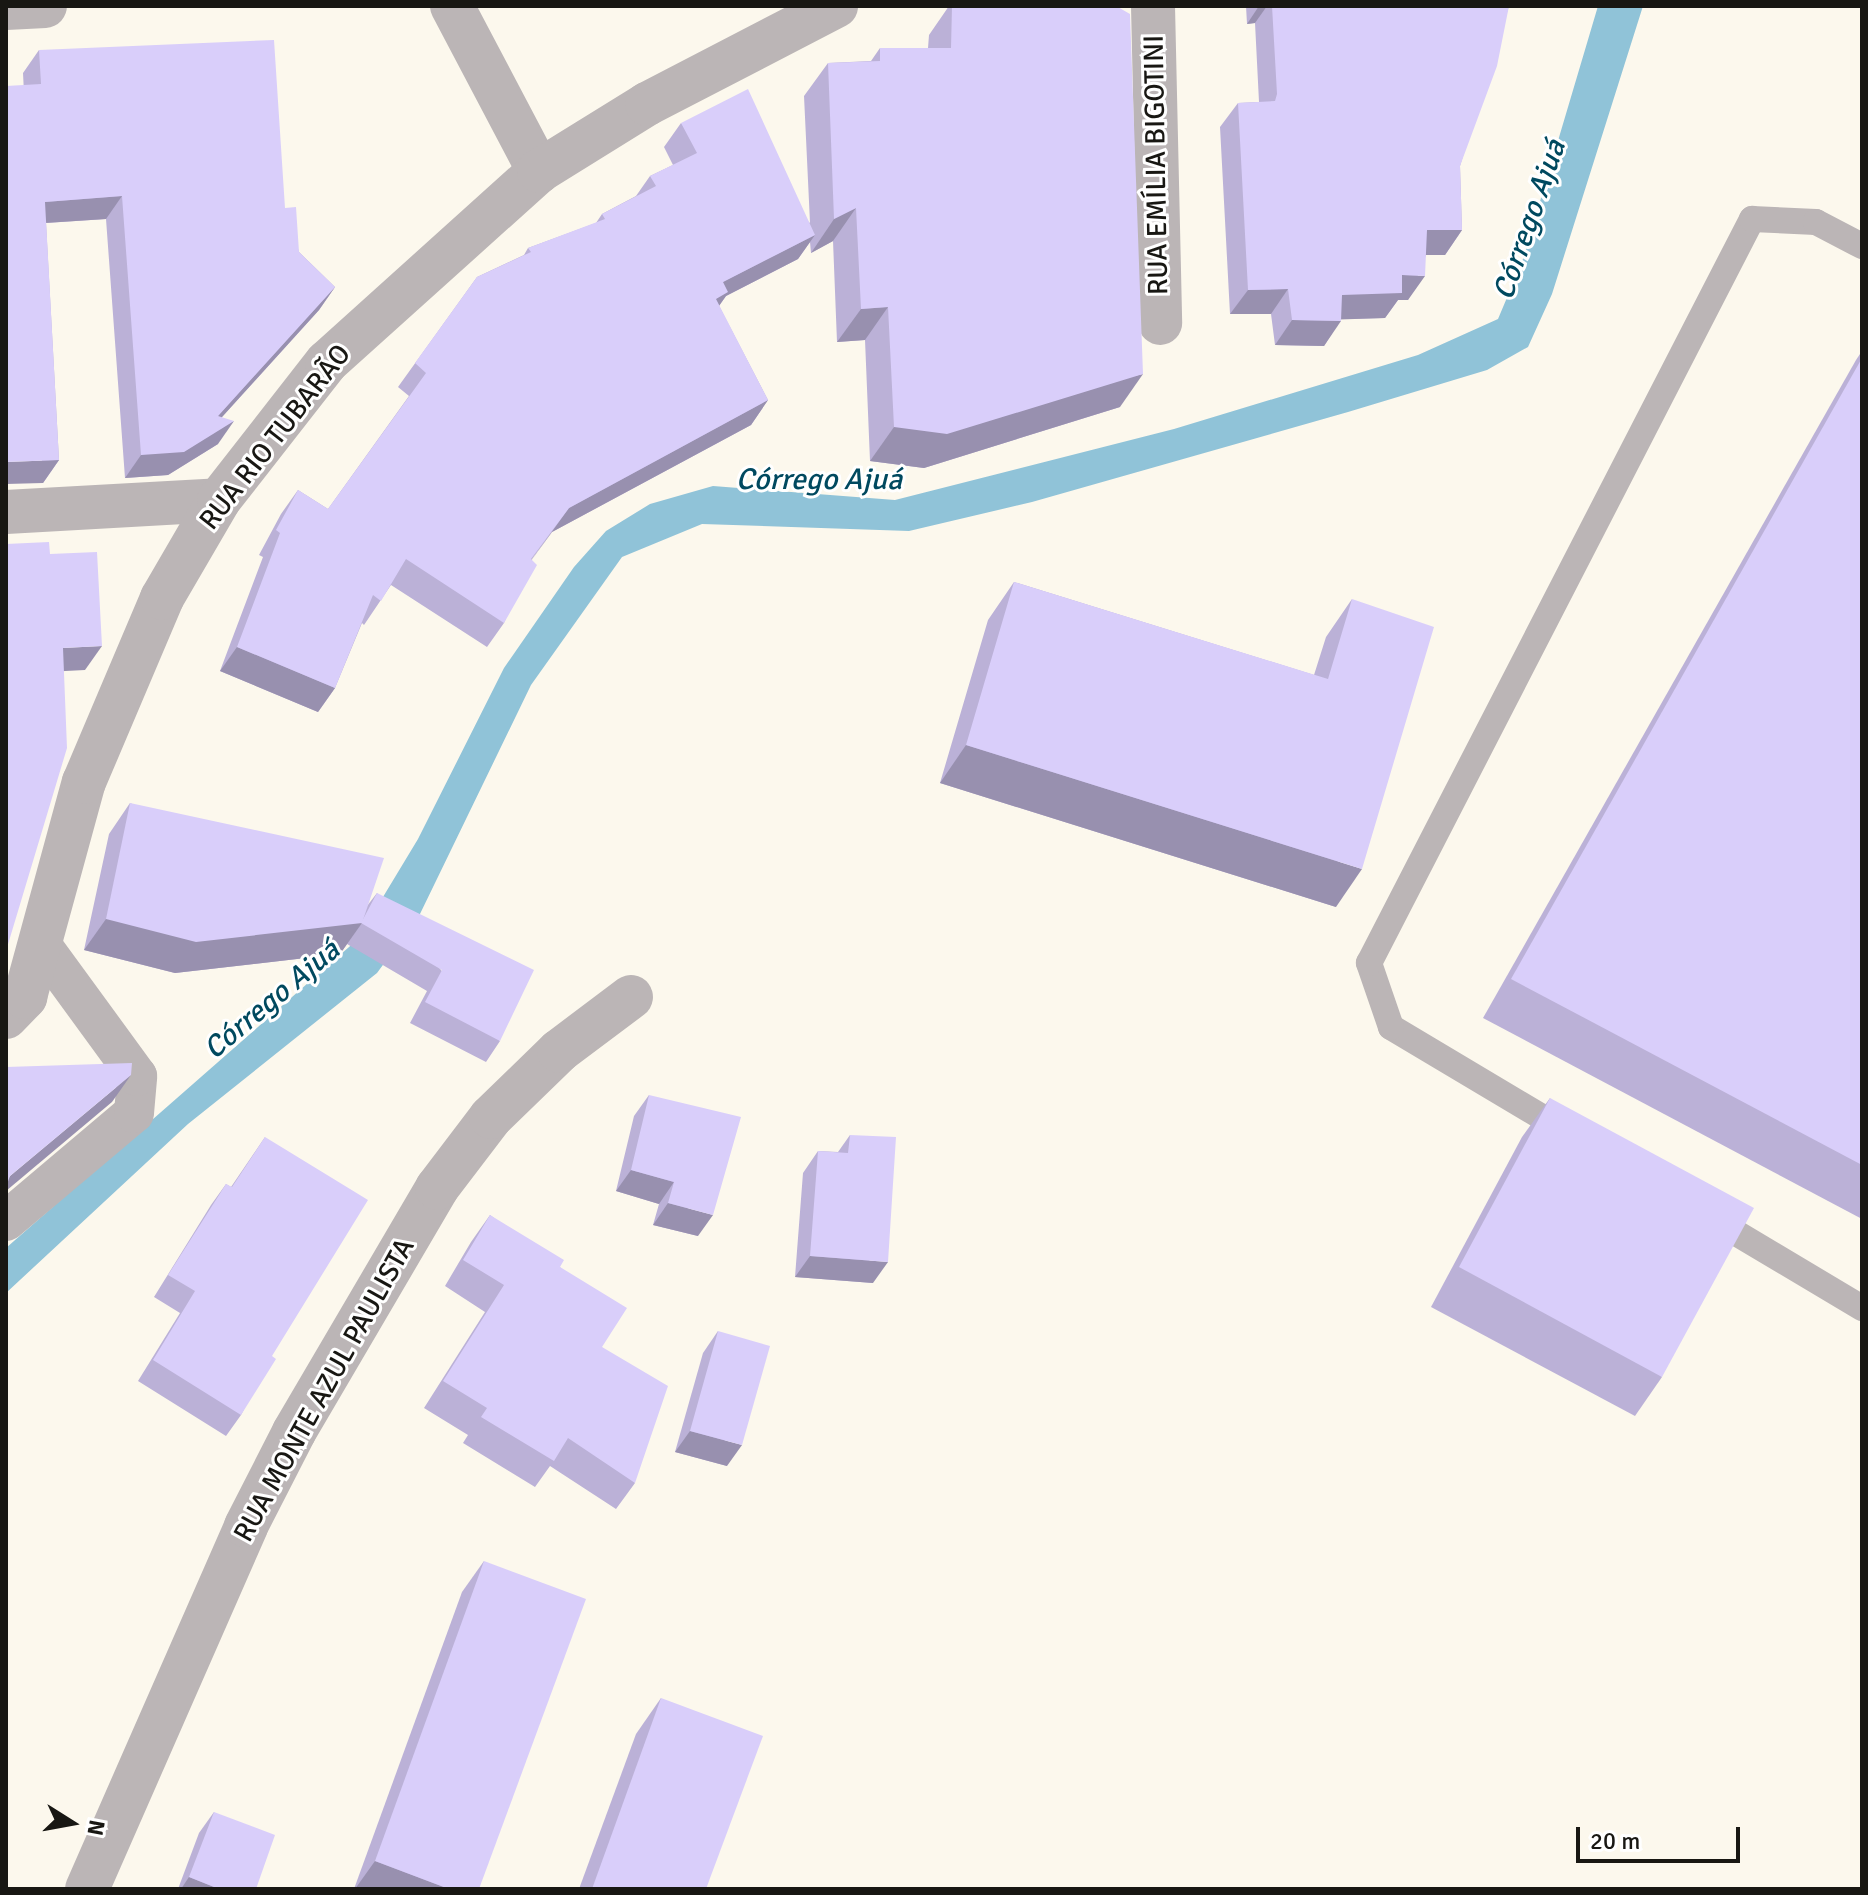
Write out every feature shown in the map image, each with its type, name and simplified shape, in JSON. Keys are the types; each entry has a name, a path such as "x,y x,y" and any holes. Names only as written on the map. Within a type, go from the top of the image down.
{"street":[{"path":"6,8 45,6"},
{"path":"452,6 539,171"},
{"name":"RUA RIO TUBARÃO","path":"15,1007 40,943 84,782 162,598 219,500 327,362 539,171 647,104 836,6"},
{"name":"RUA EMÍLIA BIGOTINI","path":"1153,6 1160,323"},
{"path":"6,512 219,500"},
{"path":"6,1221 134,1113 137,1076 40,943"},
{"name":"RUA MONTE AZUL PAULISTA","path":"87,1889 246,1526 294,1432 437,1188 491,1117 559,1051 631,997"}],"lane":[{"path":"1593,1147 1391,1027 1369,963 1752,219 1816,222 1862,246"},
{"path":"1687,1204 1862,1308"}],"water":[{"path":"1598,6 1643,6 1552,294 1528,347 1487,370 1348,412 1032,502 909,531 702,524 622,557 531,685 419,916 377,973 188,1124 6,1293 6,1248 357,940 418,839 504,668 574,567 606,531 650,504 713,486 895,500 1174,429 1418,355 1498,319 1522,262"}],"building":[{"path":"952,6 1116,6 1130,14 1143,374 947,434 894,427 888,307 861,309 856,208 834,219 828,63 880,61 880,48 951,48"},
{"path":"1272,6 1509,6 1497,66 1460,166 1462,230 1427,230 1425,276 1402,275 1402,293 1342,295 1341,321 1292,320 1288,289 1248,290 1238,103 1275,101"},
{"path":"274,40 285,208 296,207 299,252 335,287 218,416 234,421 184,452 141,455 122,196 45,202 59,460 6,462 6,86 41,84 39,50"},
{"path":"748,89 815,235 723,282 728,292 716,299 768,400 569,508 531,559 537,565 504,623 406,559 381,601 373,595 335,688 237,647 280,533 276,530 298,490 328,509 426,373 415,363 477,277 531,252 528,248 605,219 602,214 656,186 650,176 697,153 681,123"},
{"path":"1862,358 1862,1165 1511,979"},
{"path":"49,542 50,554 97,552 102,646 63,648 67,748 6,951 6,544"},
{"path":"1014,582 1328,679 1352,599 1434,627 1362,869 966,745"},
{"path":"130,803 384,858 362,923 196,942 106,919"},
{"path":"377,893 534,970 500,1041 425,1002 442,970 361,923"},
{"path":"132,1063 131,1075 10,1176 6,1187 6,1067"},
{"path":"649,1095 741,1117 713,1215 668,1203 674,1182 631,1170"},
{"path":"1550,1098 1754,1208 1662,1377 1459,1267"},
{"path":"850,1135 896,1137 888,1262 810,1256 818,1151 848,1153"},
{"path":"265,1137 368,1200 272,1356 276,1359 241,1415 153,1360 195,1291 168,1275 226,1184 232,1187"},
{"path":"490,1215 564,1260 560,1267 627,1308 602,1347 668,1386 635,1483 568,1438 554,1461 481,1417 487,1408 443,1381 504,1285 463,1260"},
{"path":"718,1331 770,1346 742,1445 690,1431"},
{"path":"484,1561 586,1599 479,1889 449,1889 375,1861"},
{"path":"661,1698 763,1736 706,1889 592,1889"},
{"path":"214,1812 275,1835 256,1889 219,1889 189,1877"}],"water label":[{"name":"Córrego Ajuá","path":"1530,220"},
{"name":"Córrego Ajuá","path":"819,480"},
{"name":"Córrego Ajuá","path":"272,1000"}]}
